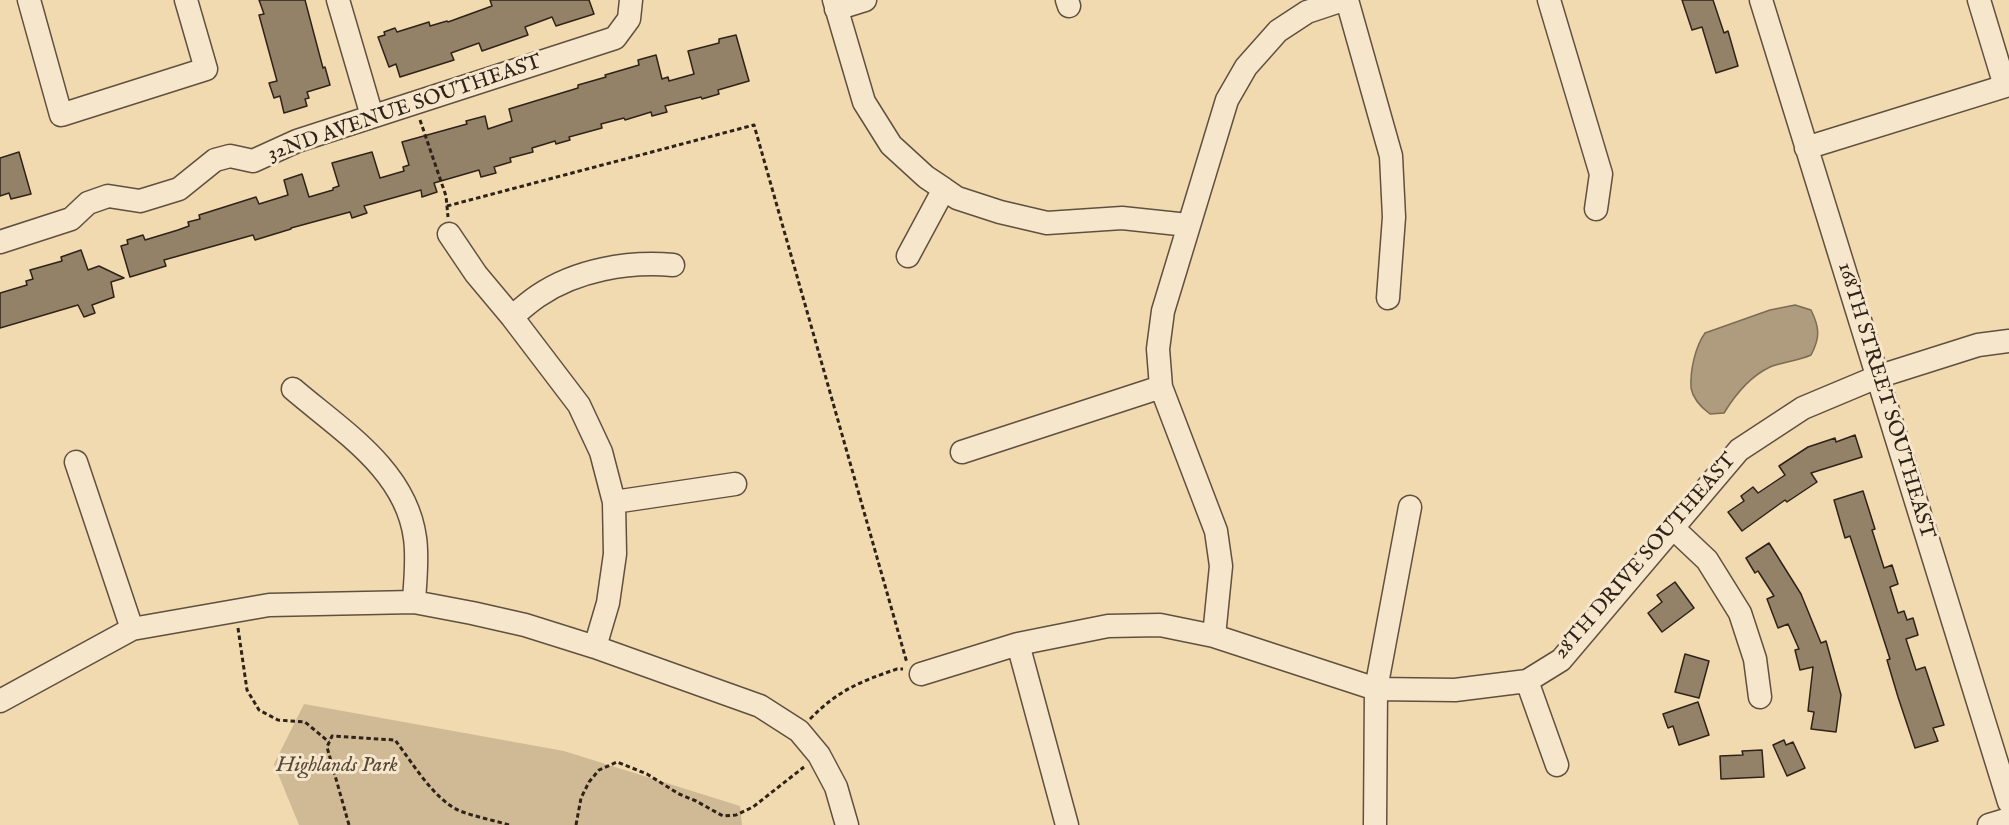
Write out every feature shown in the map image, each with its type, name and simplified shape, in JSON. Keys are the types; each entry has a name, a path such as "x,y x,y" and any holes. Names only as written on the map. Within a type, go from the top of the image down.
{"street":[{"path":"29,0 61,115 206,69 186,0"},
{"path":"338,0 372,116"},
{"name":"32ND AVENUE SOUTHEAST","path":"0,242 71,219 88,203 108,196 140,201 179,189 215,160 230,156 253,161 297,141 615,38 629,19 632,0"},
{"path":"866,0 835,4 864,102 891,145 926,177 957,198 1000,212 1047,223 1122,218 1188,225"},
{"path":"1214,636 1221,566 1216,531 1161,387 1158,349 1163,310 1227,100 1246,66 1278,31 1307,12 1345,0 1391,156 1394,217 1388,298"},
{"path":"1549,0 1601,174 1596,209"},
{"name":"168TH STREET SOUTHEAST","path":"1761,0 2009,802"},
{"path":"1806,148 2007,86 1979,0"},
{"path":"908,256 944,189"},
{"path":"450,234 477,274 579,405 601,452 614,501 615,554 608,603 595,647"},
{"path":"512,317 539,295 567,280 605,268 650,263 673,265"},
{"name":"28TH DRIVE SOUTHEAST","path":"921,674 1018,644 1108,626 1160,625 1214,636 1376,689 1455,690 1527,681 1561,660 1739,450 1803,408 1877,377 1978,345 2009,341"},
{"path":"962,452 1161,387"},
{"path":"293,389 374,459 395,483 408,507 415,537 417,560 414,602"},
{"path":"76,462 132,629"},
{"path":"614,501 735,484"},
{"path":"1374,825 1376,689 1410,507"},
{"path":"1672,528 1707,560 1740,613 1755,659 1760,697"},
{"path":"0,701 132,629 269,605 414,602 525,625 703,684 760,706 799,731 819,755 836,787 847,825"},
{"path":"1018,644 1067,825"},
{"path":"1527,681 1557,765"},
{"path":"1989,825 2009,819"}],"path":[{"path":"415,103 446,196 450,234"},
{"path":"447,206 754,125 909,668 897,669 851,686 820,709 799,731"},
{"path":"235,611 247,690 259,710 278,720 305,722 329,742"},
{"path":"349,825 327,747 332,736 395,740 446,803 460,811 510,825"},
{"path":"576,825 581,798 590,782 599,770 617,762 647,774 679,794 723,816 736,815 753,807 819,755"}],"green space":[{"name":"Highlands Park","path":"304,704 564,751 740,806 742,825 299,825 274,764"}],"shaded area":[{"path":"1795,305 1811,310 1816,322 1818,333 1811,355 1770,367 1756,375 1744,387 1724,413 1710,414 1707,412 1696,399 1691,388 1694,359 1705,333 1770,310"}],"building":[{"path":"259,0 305,0 323,68 325,67 330,85 307,92 309,98 305,99 307,106 284,113 280,96 274,98 269,83 277,81 259,15 264,14"},
{"path":"490,0 589,0 594,14 556,26 552,17 525,27 528,35 482,51 479,43 451,53 454,60 400,77 396,64 389,67 378,37 385,35 384,32 395,28 397,32 429,22 430,26 448,22 492,6"},
{"path":"1682,0 1713,0 1724,33 1728,31 1738,66 1716,73 1702,27 1692,30"},
{"path":"736,35 749,81 718,90 719,94 665,106 667,112 652,116 651,112 601,124 602,128 569,137 570,140 556,144 555,141 532,148 533,152 510,158 511,162 494,167 496,173 481,177 479,170 434,183 437,192 422,197 421,190 364,206 367,213 352,218 350,212 255,240 253,235 164,260 166,266 130,277 121,246 128,244 127,240 143,235 145,240 178,230 189,226 188,222 200,219 199,215 256,197 259,204 288,195 284,180 302,174 309,197 333,190 339,186 332,163 372,152 380,178 404,171 403,167 409,165 402,142 467,124 466,121 485,116 488,129 512,121 509,109 578,88 578,85 639,65 638,60 656,55 662,79 668,77 669,81 694,74 688,51 719,43 719,39"},
{"path":"19,152 31,194 11,199 9,193 0,196 0,158"},
{"path":"81,250 88,270 99,266 124,278 111,282 114,297 92,305 95,313 84,317 78,305 0,328 0,293 27,285 26,281 33,279 30,270 62,261 61,257"},
{"path":"1855,435 1862,457 1811,473 1817,482 1787,502 1785,500 1742,531 1728,512 1744,501 1741,496 1753,487 1758,493 1785,475 1779,466 1808,447 1835,438 1836,442"},
{"path":"1863,491 1884,568 1892,565 1898,584 1890,587 1898,613 1904,611 1907,620 1913,618 1918,635 1906,639 1916,670 1925,667 1944,725 1933,728 1938,741 1915,748 1869,594 1850,536 1845,538 1834,500"},
{"path":"1769,543 1801,594 1821,643 1826,641 1841,695 1836,732 1811,729 1814,712 1808,711 1813,667 1800,670 1795,650 1799,649 1788,624 1778,628 1767,599 1774,596 1758,571 1755,573 1746,558"},
{"path":"1675,582 1694,608 1662,632 1648,613 1662,602 1657,595"},
{"path":"1685,654 1709,661 1699,698 1675,692"},
{"path":"1698,702 1709,735 1679,745 1673,726 1668,728 1663,714"},
{"path":"1784,740 1786,745 1793,742 1805,768 1787,776 1773,745"},
{"path":"1762,750 1764,777 1721,779 1720,756 1743,755 1742,751"}]}
